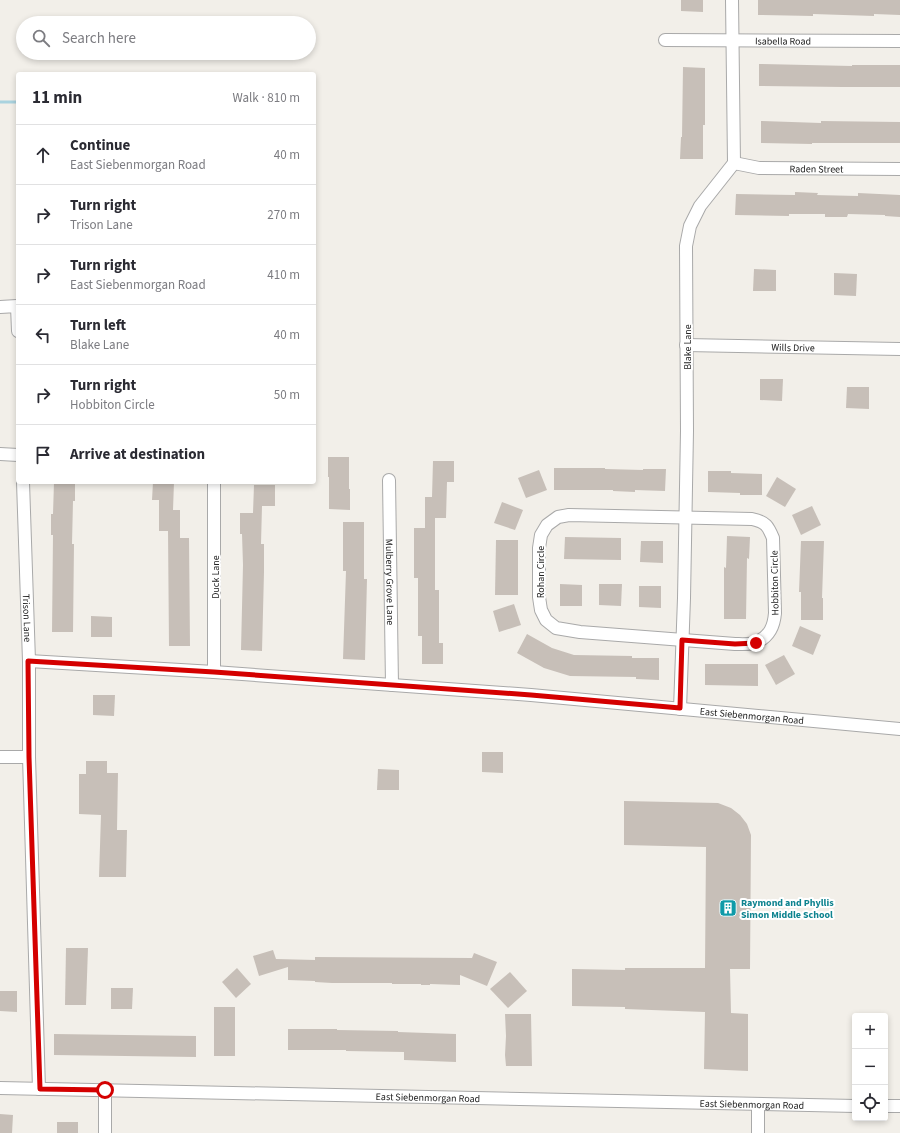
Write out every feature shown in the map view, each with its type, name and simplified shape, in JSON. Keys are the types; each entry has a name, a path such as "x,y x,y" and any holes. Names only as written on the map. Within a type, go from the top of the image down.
{"street":[{"path":"732,0 734,163"},
{"name":"Isabella Road","path":"666,40 732,39 900,41"},
{"name":"Raden Street","path":"734,163 759,168 900,169"},
{"name":"Blake Lane","path":"680,708 687,431 686,246 690,226 700,206 734,163"},
{"path":"0,307 16,306"},
{"name":"Wills Drive","path":"686,345 900,348"},
{"path":"0,454 16,455"},
{"name":"Mulberry Grove Lane","path":"389,480 392,685"},
{"name":"Trison Lane","path":"23,484 29,757 40,1089"},
{"name":"Duck Lane","path":"214,484 214,672"},
{"name":"Rohan Circle","path":"682,640 580,632 556,628 546,620 541,610 539,597 539,548 541,535 547,525 558,517 569,515 685,517"},
{"name":"Hobbiton Circle","path":"682,640 735,644 756,643 768,635 774,624 775,613 773,538 769,529 762,521 752,519 685,517"},
{"name":"East Siebenmorgan Road","path":"28,661 214,672 531,695 900,729"},
{"path":"0,757 29,757"},
{"name":"East Siebenmorgan Road","path":"0,1088 852,1106"},
{"path":"105,1090 105,1133"},
{"path":"758,1104 758,1133"},
{"path":"888,1106 900,1106"}],"building":[{"path":"681,0 703,0 703,12 681,11"},
{"path":"758,0 900,0 900,15 758,15"},
{"path":"759,64 852,66 900,65 900,87 759,86"},
{"path":"683,67 705,68 705,125 703,125 703,159 680,159 682,137"},
{"path":"761,121 821,123 821,121 900,122 900,143 761,143"},
{"path":"795,192 818,193 817,195 858,196 858,193 900,195 900,217 848,214 847,217 825,217 825,214 789,214 789,216 735,215 736,194 795,195"},
{"path":"754,269 776,270 776,291 753,291"},
{"path":"834,273 857,274 856,296 834,295"},
{"path":"760,379 783,379 782,401 760,400"},
{"path":"847,387 869,387 869,409 846,408"},
{"path":"328,457 349,457 350,510 329,509"},
{"path":"433,461 454,461 454,482 447,482 446,518 435,518 435,590 439,590 439,643 443,643 443,664 422,664 422,636 418,636 418,578 414,578 414,528 425,528 425,497 432,497"},
{"path":"554,468 643,470 666,469 665,491 635,490 635,492 613,490 554,490"},
{"path":"539,470 547,490 526,498 518,478"},
{"path":"708,471 731,471 731,473 762,474 762,495 740,495 740,493 708,492"},
{"path":"777,477 796,489 785,507 766,496"},
{"path":"54,484 75,484 72,544 74,544 73,632 52,632 53,535 51,535 51,514 53,514"},
{"path":"153,484 174,484 173,510 180,510 180,538 189,538 190,646 169,646 168,531 159,531 159,500 152,500"},
{"path":"254,485 275,485 275,506 262,506 261,544 264,544 264,572 262,651 241,650 243,565 242,534 240,534 240,513 253,513"},
{"path":"502,502 523,510 515,530 494,523"},
{"path":"812,506 821,525 801,535 792,515"},
{"path":"343,522 364,522 364,579 367,579 365,660 343,659 346,571 343,571"},
{"path":"727,536 750,537 749,559 747,558 746,619 724,619 724,567 726,568"},
{"path":"565,537 621,538 621,560 564,559"},
{"path":"496,540 518,540 518,595 495,595"},
{"path":"641,541 663,541 663,563 640,562"},
{"path":"801,541 824,541 822,598 823,620 801,620 801,592 799,592"},
{"path":"560,584 582,585 582,606 560,606"},
{"path":"599,584 622,584 621,606 599,605"},
{"path":"639,586 661,586 661,608 639,607"},
{"path":"514,604 521,625 499,632 493,611"},
{"path":"91,616 112,617 112,637 91,637"},
{"path":"800,626 821,635 813,655 792,646"},
{"path":"527,634 552,648 574,655 659,658 659,680 636,679 636,677 570,676 544,668 517,653"},
{"path":"784,655 795,674 776,685 765,665"},
{"path":"705,664 758,664 758,686 705,685"},
{"path":"93,695 115,695 114,716 93,715"},
{"path":"482,752 503,752 503,773 482,772"},
{"path":"86,761 107,761 107,773 118,773 117,830 127,830 126,877 99,877 101,815 79,814 79,774 86,774"},
{"path":"378,769 399,770 399,790 377,790"},
{"name":"Raymond and Phyllis Simon Middle School","path":"624,801 718,803 731,808 740,815 747,824 751,835 750,969 730,969 731,1013 748,1014 748,1071 704,1069 705,1012 625,1009 625,1007 572,1006 572,969 625,970 625,968 705,968 706,847 624,845"},
{"path":"66,948 88,948 86,1005 65,1005"},
{"path":"273,950 276,959 315,960 315,957 472,958 474,953 497,962 487,986 460,975 460,985 332,983 288,980 288,967 259,976 253,956"},
{"path":"237,968 251,984 236,998 222,982"},
{"path":"510,972 527,991 508,1008 490,989"},
{"path":"111,988 133,988 132,1009 111,1009"},
{"path":"0,991 17,991 17,1012 0,1011"},
{"path":"214,1007 235,1007 235,1056 214,1056"},
{"path":"505,1014 531,1014 532,1066 506,1066"},
{"path":"288,1029 337,1029 456,1034 456,1062 404,1060 404,1052 288,1050"},
{"path":"54,1034 196,1036 196,1057 54,1055"},
{"path":"0,1114 13,1115 12,1133 0,1133"},
{"path":"57,1122 78,1122 78,1133 57,1133"}],"waterway":[{"path":"0,102 16,102"}],"place":[{"name":"Raymond and Phyllis Simon Middle School","path":"728,908"}],"route":[{"path":"105,1090 40,1089 29,757 28,661 214,672 531,695 680,708 682,640 735,644 756,643"}]}
